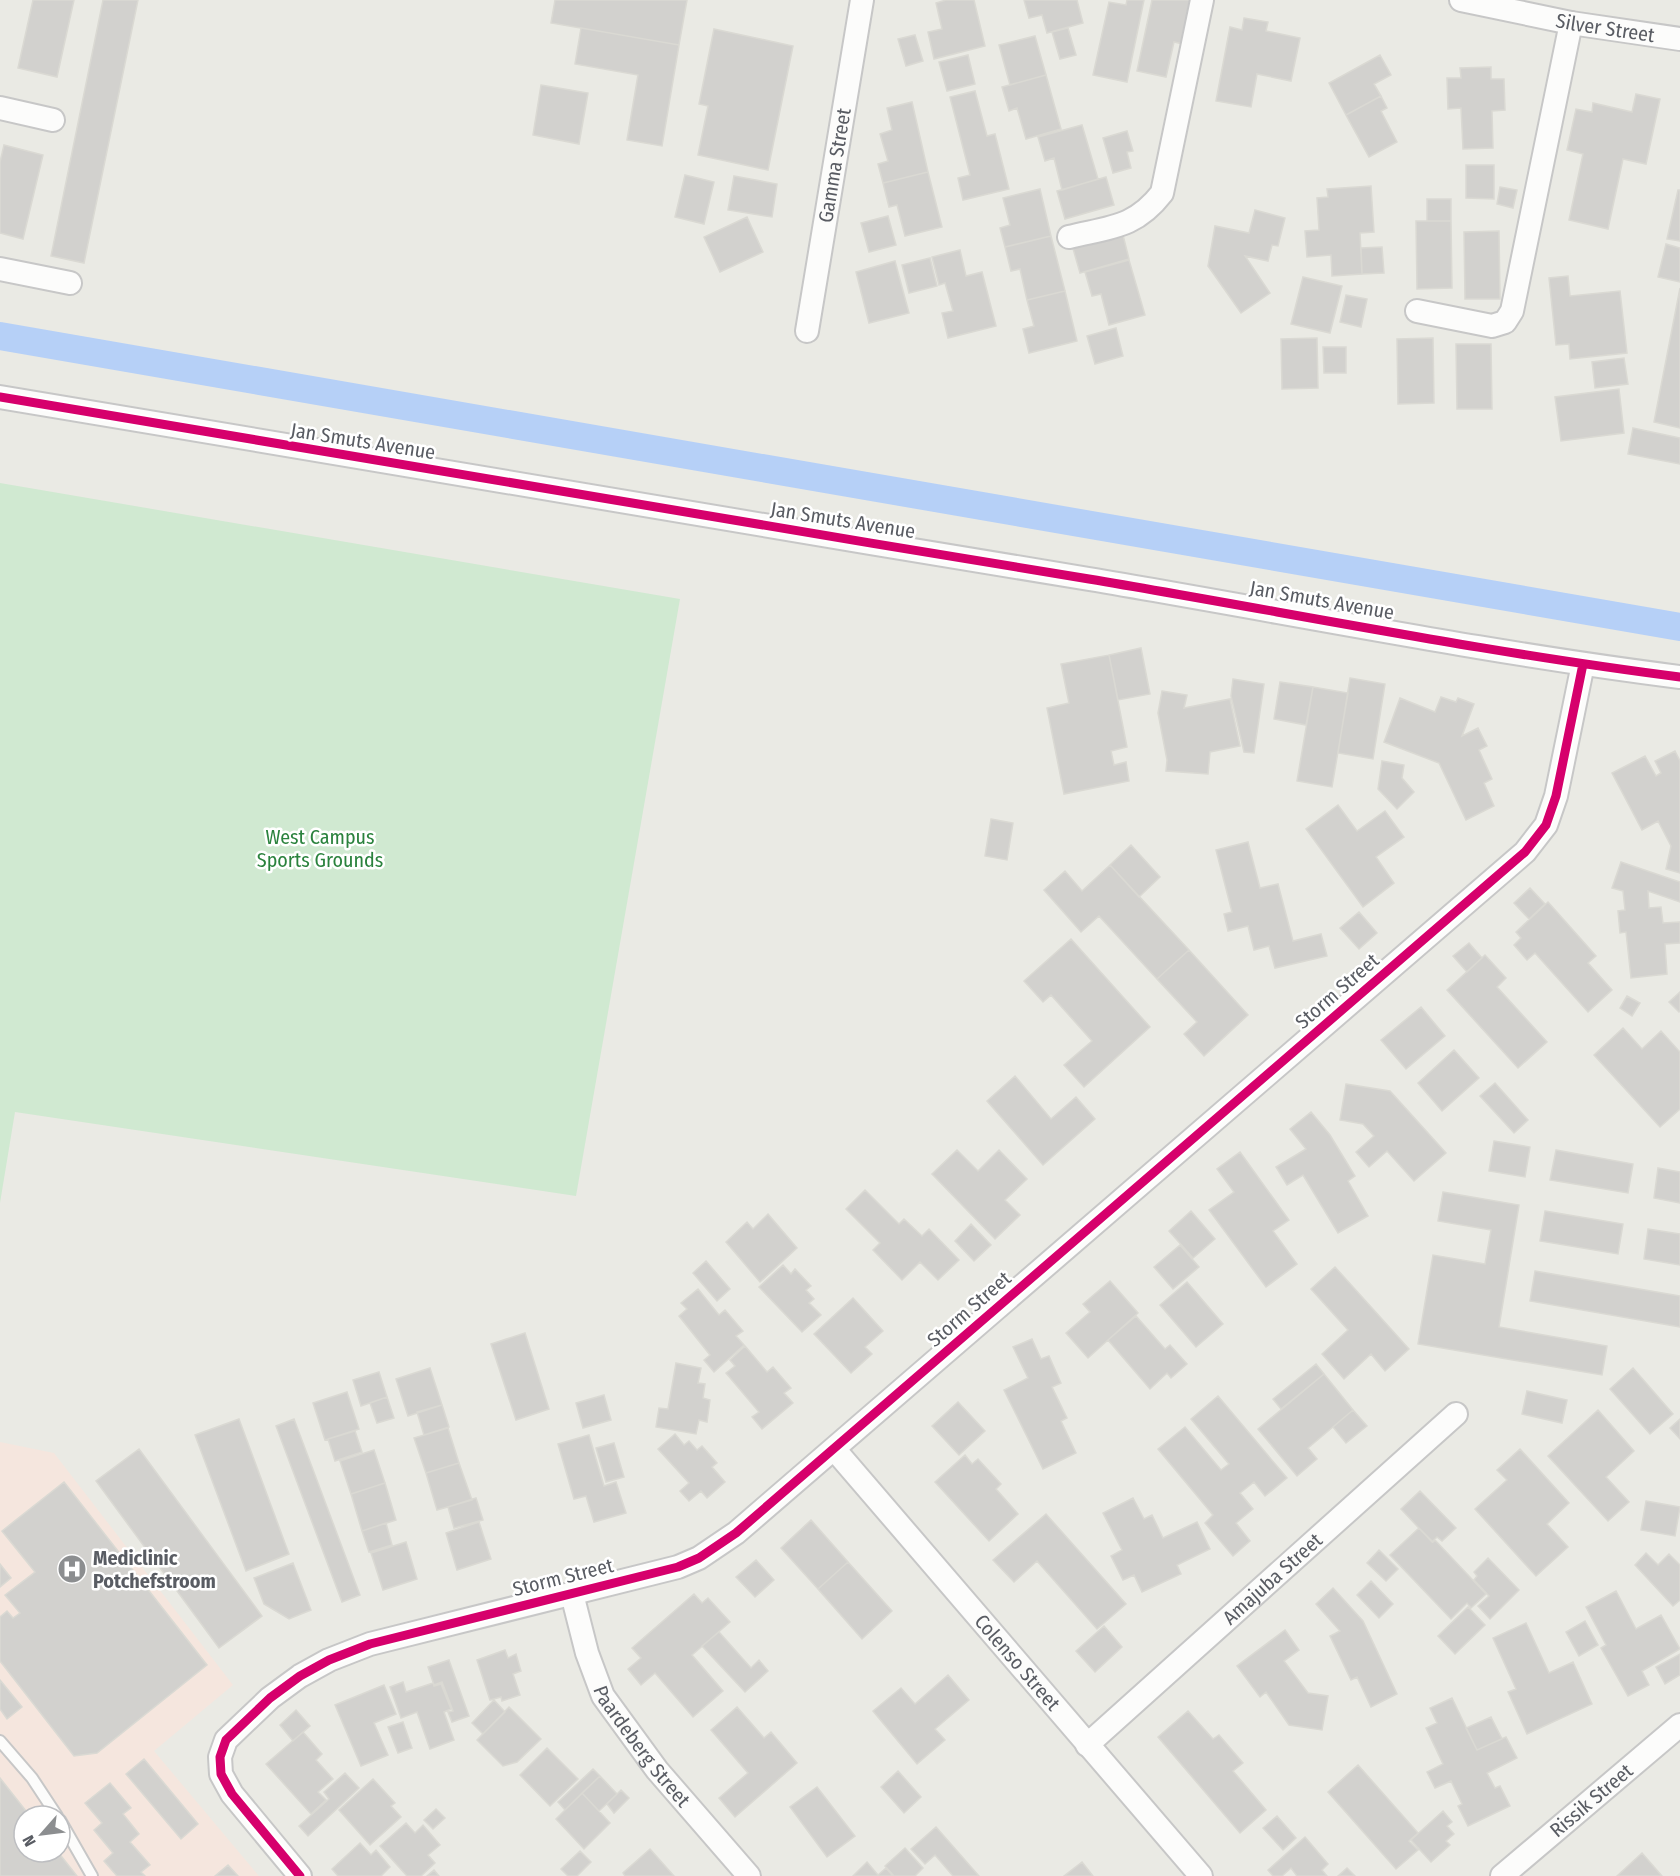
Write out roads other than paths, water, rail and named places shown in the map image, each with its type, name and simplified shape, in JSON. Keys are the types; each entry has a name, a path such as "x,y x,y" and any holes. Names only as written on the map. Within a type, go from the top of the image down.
{"street":[{"name":"Gamma Street","path":"807,332 862,0"},
{"path":"1069,237 1131,222 1148,211 1162,193 1202,0"},
{"name":"Silver Street","path":"1476,2 1571,23 1680,39"},
{"path":"1417,311 1492,326 1505,322 1512,311 1571,23"},
{"path":"0,108 53,120"},
{"path":"0,269 70,283"},
{"name":"Jan Smuts Avenue","path":"0,397 273,445 1267,609 1583,664 1680,676"},
{"name":"Storm Street","path":"300,1876 232,1794 221,1774 220,1757 226,1740 270,1698 300,1676 329,1659 370,1644 678,1567 699,1558 736,1533 835,1450 1525,852 1546,825 1556,796 1583,664"},
{"name":"Amajuba Street","path":"1087,1745 1456,1414"},
{"name":"Colenso Street","path":"835,1450 1201,1876"},
{"name":"Paardeberg Street","path":"572,1594 587,1653 603,1696 657,1770 749,1876"},
{"name":"Rissik Street","path":"1502,1876 1680,1725"}],"lane":[{"path":"0,1741 32,1778 49,1804"},
{"path":"72,1841 92,1876"}],"waterway":[{"path":"0,336 1680,627"}],"place":[{"name":"Mediclinic Potchefstroom","path":"72,1569"}],"park label":[{"name":"West Campus Sports Grounds","path":"320,848"}]}
